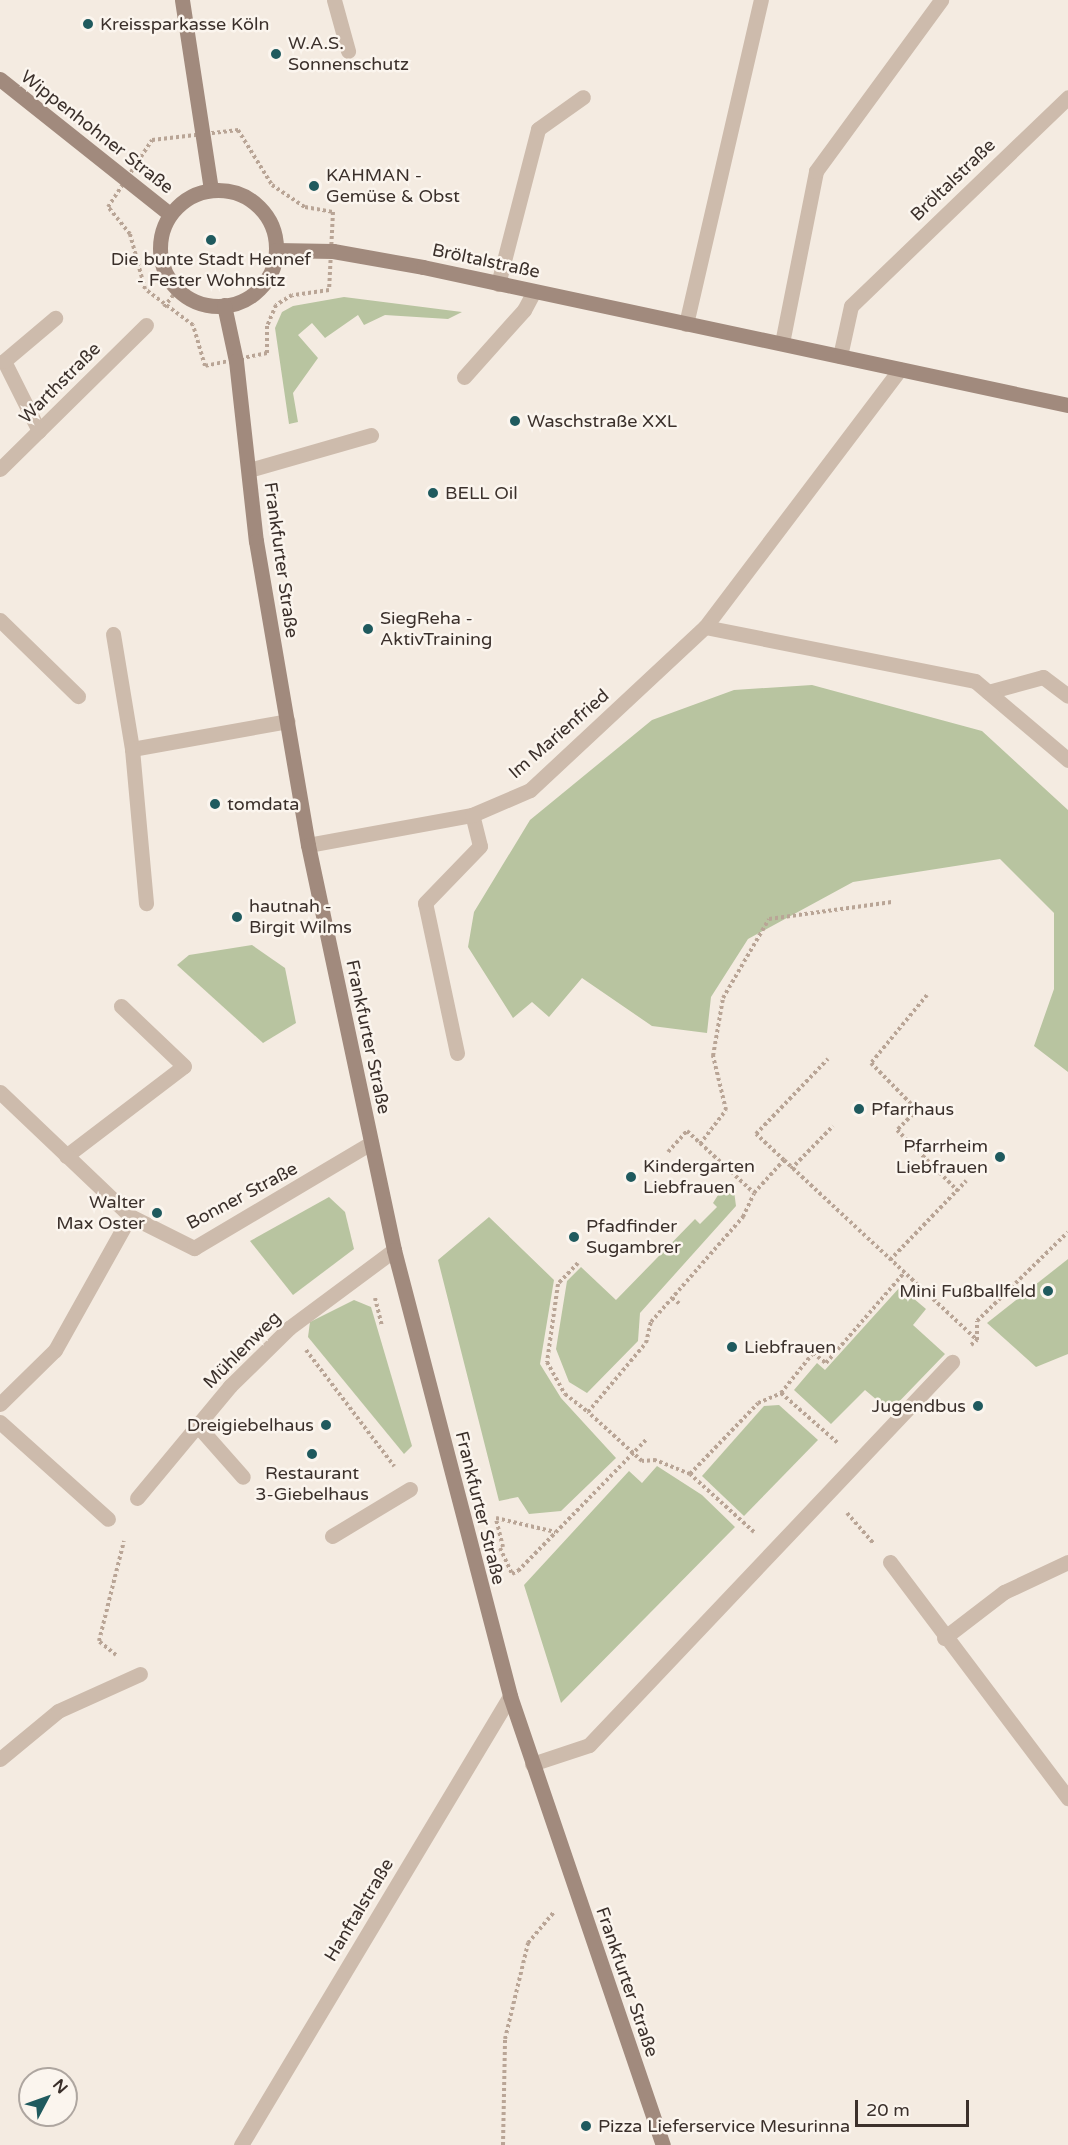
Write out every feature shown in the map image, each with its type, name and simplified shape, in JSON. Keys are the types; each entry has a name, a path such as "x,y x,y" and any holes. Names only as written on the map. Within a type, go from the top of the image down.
{"main road":[{"path":"182,0 211,190"},
{"name":"Wippenhohner Straße","path":"0,80 170,214"},
{"path":"211,190 250,199 273,230 276,250 266,281 240,302 224,305 191,299 167,277 160,245 170,214 182,202 211,190"},
{"name":"Bröltalstraße","path":"276,250 333,251 534,291 1068,405"},
{"name":"Frankfurter Straße","path":"224,305 236,361 255,541 308,845 394,1250 510,1696 663,2145"}],"street":[{"path":"334,0 348,51"},
{"path":"686,324 762,0"},
{"path":"782,343 816,171 941,0"},
{"path":"498,284 538,129 583,97"},
{"name":"Bröltalstraße","path":"840,356 850,306 1068,97"},
{"path":"464,377 524,310 534,291"},
{"path":"39,431 4,361 55,318"},
{"name":"Warthstraße","path":"0,469 146,325"},
{"name":"Im Marienfried","path":"308,845 472,815 530,790 705,627 839,456 900,369"},
{"path":"249,470 371,435"},
{"path":"0,620 78,696"},
{"path":"705,627 975,681 1068,760"},
{"path":"113,634 132,749 146,903"},
{"path":"988,692 1043,677 1068,696"},
{"path":"132,749 287,721"},
{"path":"457,1053 425,903 480,846 472,815"},
{"path":"66,1155 184,1066 120,1006"},
{"name":"Bonner Straße","path":"0,1092 130,1216 194,1248 370,1143"},
{"path":"0,1404 55,1350 130,1216"},
{"name":"Mühlenweg","path":"137,1498 197,1425 289,1328 394,1250"},
{"path":"532,1764 589,1745 861,1464 952,1362"},
{"path":"0,1422 108,1519"},
{"path":"197,1425 243,1477"},
{"path":"332,1536 410,1488"},
{"path":"890,1562 944,1638 1068,1798"},
{"path":"944,1638 1004,1592 1068,1562"},
{"path":"0,1759 58,1711 140,1674"},
{"name":"Hanftalstraße","path":"241,2145 510,1696"}],"path":[{"path":"238,130 272,185 305,207 333,212 333,251 329,290 292,295 276,305 267,326 267,353 205,366 193,325 145,289 130,234 108,207 152,140 202,134 238,130"},
{"path":"700,1144 726,1110 713,1056 723,998 769,919 892,902"},
{"path":"927,995 872,1063 917,1110 897,1130 958,1191"},
{"path":"828,1059 756,1134 976,1340 977,1321 1068,1232"},
{"path":"791,1169 833,1126"},
{"path":"668,1152 687,1131 754,1193"},
{"path":"588,1412 646,1343 651,1322 743,1217 754,1193 784,1160"},
{"path":"890,1260 966,1181"},
{"path":"578,1263 558,1284 547,1362 566,1394 642,1461 656,1460 690,1474 776,1553"},
{"path":"690,1474 758,1403 781,1393 813,1353 826,1364 904,1273"},
{"path":"672,1298 680,1304"},
{"path":"289,1328 410,1488"},
{"path":"781,1393 861,1464"},
{"path":"518,1571 646,1439"},
{"path":"830,1495 869,1538"},
{"path":"503,1547 496,1518 555,1532"},
{"path":"108,1519 126,1537 99,1641 140,1674"},
{"path":"503,2145 505,2039 528,1943 574,1889"}],"green space":[{"path":"344,297 462,312 448,319 385,315 364,325 358,315 325,338 312,323 298,335 318,358 293,393 298,422 289,424 275,328 282,312 293,306"},
{"path":"812,685 982,731 1068,810 1068,1072 1034,1046 1054,989 1054,913 1000,859 853,882 748,939 711,997 707,1033 652,1026 582,978 549,1017 532,1002 513,1018 468,947 474,912 530,820 652,720 734,690"},
{"path":"252,945 285,968 296,1023 263,1043 177,965 189,955"},
{"path":"725,1184 734,1191 736,1206 640,1313 638,1341 587,1393 569,1382 556,1349 567,1281 581,1267 616,1300 695,1219 700,1224 717,1207 713,1203"},
{"path":"329,1197 345,1212 354,1249 293,1295 250,1241"},
{"path":"489,1217 554,1280 540,1364 561,1398 616,1458 561,1511 529,1514 518,1497 499,1501 438,1260"},
{"name":"Mini Fußballfeld","path":"1068,1259 1068,1354 1036,1367 987,1323"},
{"path":"900,1287 926,1309 913,1325 945,1354 890,1411 865,1390 831,1424 794,1390 817,1363 825,1370"},
{"path":"354,1300 371,1307 412,1446 404,1454 308,1337 310,1322"},
{"path":"779,1405 818,1440 744,1516 702,1476 764,1406"},
{"path":"657,1466 702,1495 735,1527 561,1703 524,1585 629,1471 642,1483"}],"place":[{"name":"Kreissparkasse Köln","path":"88,24"},
{"name":"W.A.S. Sonnenschutz","path":"276,54"},
{"name":"KAHMAN - Gemüse & Obst","path":"314,186"},
{"name":"Die bunte Stadt Hennef - Fester Wohnsitz","path":"211,240"},
{"name":"Waschstraße XXL","path":"515,421"},
{"name":"BELL Oil","path":"433,493"},
{"name":"SiegReha - AktivTraining","path":"368,629"},
{"name":"tomdata","path":"215,804"},
{"name":"hautnah - Birgit Wilms","path":"237,917"},
{"name":"Pfarrhaus","path":"859,1109"},
{"name":"Pfarrheim Liebfrauen","path":"1000,1157"},
{"name":"Kindergarten Liebfrauen","path":"631,1177"},
{"name":"Walter Max Oster","path":"157,1213"},
{"name":"Pfadfinder Sugambrer","path":"574,1237"},
{"name":"Mini Fußballfeld","path":"1048,1291"},
{"name":"Liebfrauen","path":"732,1347"},
{"name":"Jugendbus","path":"978,1406"},
{"name":"Dreigiebelhaus","path":"326,1425"},
{"name":"Restaurant 3-Giebelhaus","path":"312,1454"},
{"name":"Pizza Lieferservice Mesurinna","path":"586,2126"}]}
